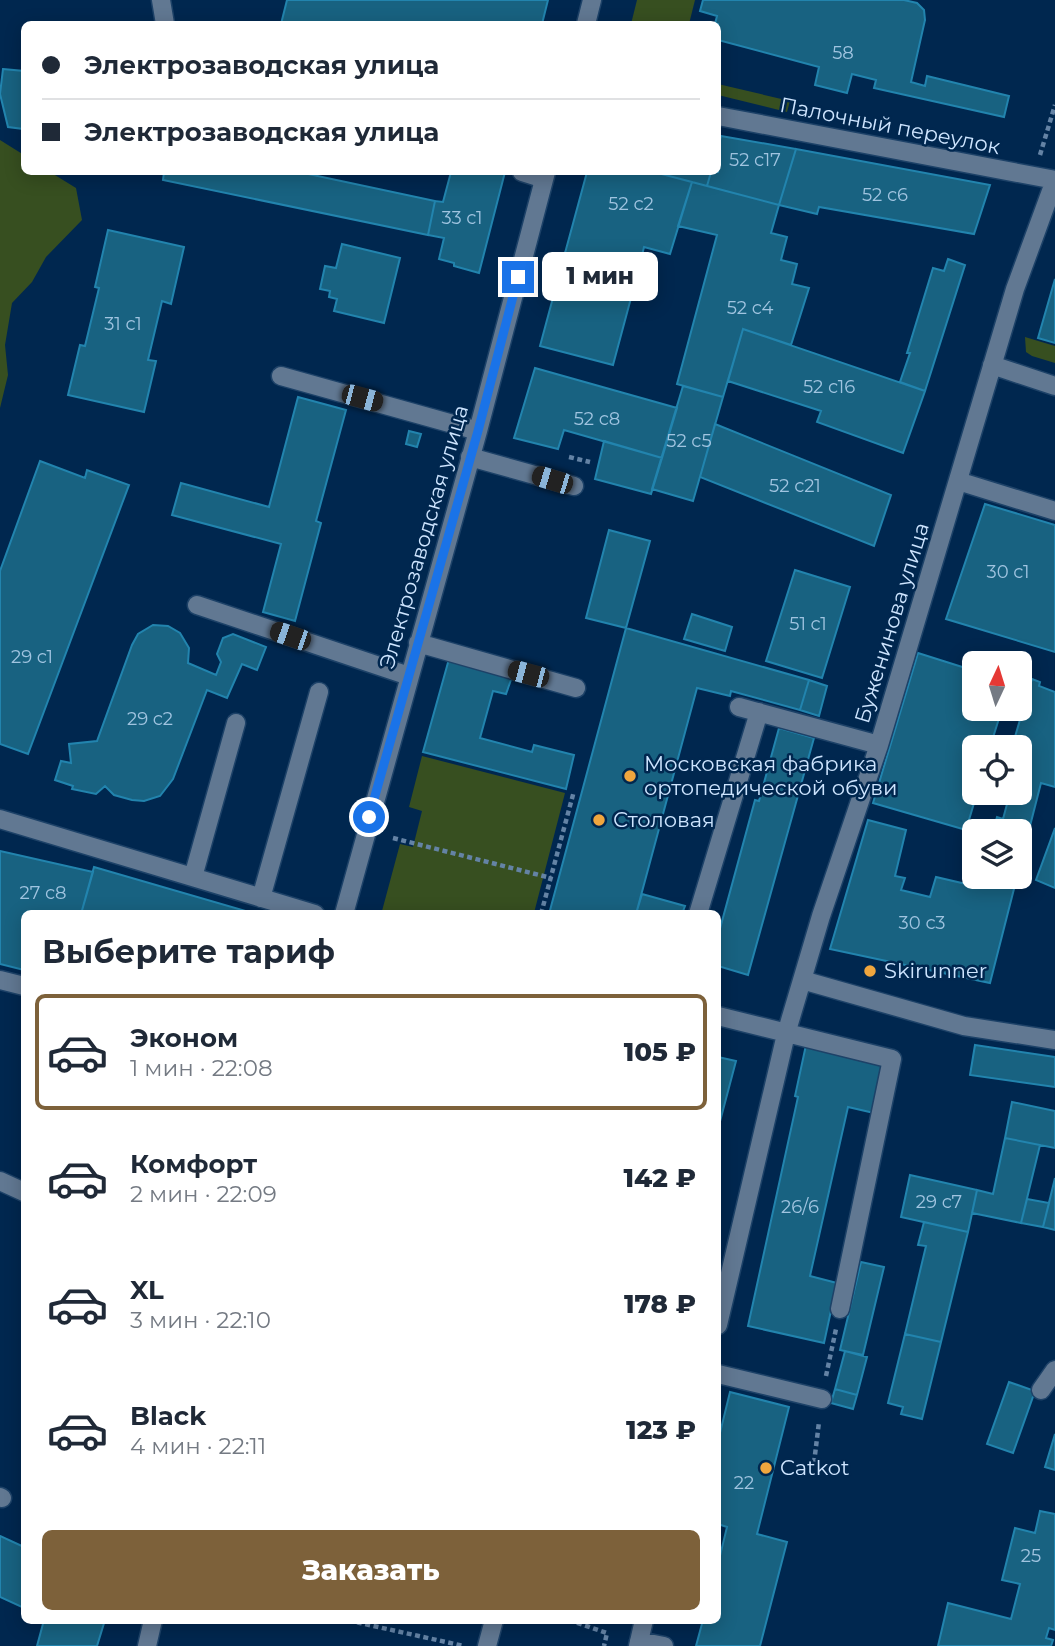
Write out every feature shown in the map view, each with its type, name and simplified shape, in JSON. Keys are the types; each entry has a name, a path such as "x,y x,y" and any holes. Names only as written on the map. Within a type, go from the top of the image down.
{"street":[{"path":"161,0 164,21"},
{"path":"587,21 592,0"},
{"name":"Палочный переулок","path":"721,117 1055,180"},
{"name":"Электрозаводская улица","path":"345,910 478,431 545,175"},
{"name":"Буженинова улица","path":"721,1312 786,1034 821,916 879,745 1015,289 1048,224 1055,180"},
{"path":"992,365 1055,386"},
{"path":"281,376 478,431"},
{"path":"470,457 574,486"},
{"path":"958,481 1055,511"},
{"path":"197,605 409,676"},
{"path":"418,643 576,688"},
{"path":"261,898 319,692"},
{"path":"739,707 879,745"},
{"path":"699,910 759,712"},
{"path":"193,877 236,723"},
{"path":"0,819 302,910"},
{"path":"0,980 21,985"},
{"path":"802,980 964,1026 1055,1040"},
{"path":"721,1017 892,1059 840,1309"},
{"path":"0,1181 21,1191"},
{"path":"1041,1390 1055,1370"},
{"path":"721,1375 822,1399"},
{"path":"147,1646 152,1624"},
{"path":"487,1646 493,1624"},
{"path":"643,1624 638,1643 664,1646"}],"path":[{"path":"1038,162 1055,105"},
{"path":"542,910 574,791"},
{"path":"393,838 551,878"},
{"path":"814,1463 822,1399 840,1309"},
{"path":"369,1624 464,1646"},
{"path":"581,1624 607,1633 604,1646"}],"green space":[{"path":"637,0 695,0 690,21 632,21"},
{"path":"721,85 790,101 787,112 721,96"},
{"path":"0,140 21,153 21,175 55,175 76,188 82,220 46,257 32,282 12,303 5,345 8,375 0,408"},
{"path":"1025,337 1055,346 1055,363 1026,352"},
{"path":"422,756 565,793 535,910 382,910 400,844 413,847 422,811 409,807"}],"building":[{"path":"287,0 548,0 543,21 282,21"},
{"path":"703,0 904,0 917,3 924,10 925,20 911,82 925,86 927,76 1009,96 1004,117 874,88 876,80 852,74 847,93 815,85 819,67 721,41 721,21 716,21 717,16 700,11"},
{"path":"3,69 21,71 21,129 8,127 0,94"},
{"path":"721,136 796,149 779,205 707,186 710,175 721,175"},
{"path":"796,149 990,185 974,234 819,207 817,214 779,205"},
{"path":"164,175 313,175 435,201 428,235 163,180"},
{"path":"450,175 504,175 479,273 439,259 444,238 428,235 435,201 443,202"},
{"path":"586,175 665,175 692,182 670,254 644,247 638,272 565,253"},
{"path":"665,175 710,175 707,186"},
{"path":"692,182 779,205 771,233 787,237 781,260 797,264 792,284 809,288 791,345 743,329 723,397 677,384 717,235 678,226"},
{"path":"108,230 184,247 171,304 162,301 148,360 156,361 144,412 68,395 80,345 85,346 99,288 95,287"},
{"path":"342,244 400,258 384,323 334,311 337,299 329,297 330,291 320,289 325,266 336,268"},
{"path":"565,253 638,272 613,365 540,346"},
{"path":"948,259 965,265 925,391 900,382 933,268 944,271"},
{"path":"1055,279 1055,343 1038,338"},
{"path":"743,329 925,391 903,453 817,422 821,411 728,381"},
{"path":"535,368 677,408 662,458 564,430 558,449 514,438"},
{"path":"683,386 723,397 693,501 652,489"},
{"path":"298,397 346,410 316,521 321,523 295,621 263,612 281,544 172,515 181,483 269,507"},
{"path":"715,424 891,495 874,546 700,477"},
{"path":"409,431 421,434 417,447 406,444"},
{"path":"604,441 662,458 651,494 595,479"},
{"path":"40,461 85,478 87,470 129,485 28,754 0,744 0,571"},
{"path":"985,504 1055,525 1055,652 946,619"},
{"path":"609,530 650,541 626,628 586,618"},
{"path":"795,570 850,587 822,678 766,661"},
{"path":"692,614 732,627 725,651 684,639"},
{"path":"153,625 168,626 180,633 189,648 188,663 216,675 221,662 217,654 223,638 233,634 266,647 257,670 242,664 227,698 207,690 173,779 160,796 144,801 132,800 114,795 105,786 96,794 72,789 73,786 55,780 61,761 71,763 69,744 97,741 132,645 138,634"},
{"name":"Московская фабрика ортопедической обуви","path":"626,628 809,680 800,710 731,691 730,696 697,688 637,910 550,910"},
{"path":"918,653 962,667 962,721 998,721 994,735 962,735 962,805 973,805 969,819 962,819 962,829 873,803"},
{"path":"449,659 512,677 506,694 493,691 480,738 532,752 534,745 574,755 566,789 423,752"},
{"path":"1032,679 1040,682 1039,686 1055,692 1055,787 1041,783 1032,819 1003,819 1007,805 1032,805 1032,735 1016,735 1020,721 1032,721"},
{"path":"809,680 827,686 819,716 800,710"},
{"path":"779,728 814,738 748,975 721,967 721,925 755,800 759,801"},
{"path":"868,820 906,830 895,876 905,878 901,890 930,897 936,877 962,883 962,889 1014,889 990,983 830,949"},
{"path":"1055,828 1055,888 1036,880"},
{"path":"0,851 93,872 82,910 21,910 21,969 0,964"},
{"path":"94,867 242,910 82,910"},
{"path":"642,894 685,906 684,910 637,910"},
{"path":"806,1045 885,1062 874,1113 848,1107 810,1276 837,1283 824,1343 748,1326 798,1097 795,1096"},
{"path":"975,1045 1055,1057 1055,1087 970,1075"},
{"path":"721,1058 736,1061 721,1118"},
{"path":"1012,1102 1055,1111 1055,1148 1005,1138"},
{"path":"1005,1138 1040,1145 1021,1223 972,1213 977,1190 993,1194"},
{"path":"910,1175 977,1190 968,1232 901,1217"},
{"path":"1055,1178 1055,1230 1043,1227"},
{"path":"1027,1199 1049,1203 1043,1227 1021,1223"},
{"path":"924,1222 968,1232 941,1342 905,1334 926,1246 918,1245"},
{"path":"861,1262 884,1267 863,1355 840,1350"},
{"path":"905,1334 941,1342 922,1419 901,1414 903,1407 888,1403"},
{"path":"845,1351 867,1357 857,1395 835,1389"},
{"path":"1009,1382 1035,1391 1013,1453 987,1444"},
{"path":"835,1389 857,1395 853,1409 831,1403"},
{"path":"730,1392 789,1407 757,1534 787,1542 760,1646 696,1646 702,1624 721,1624 721,1552 727,1527 721,1525 721,1429"},
{"path":"1055,1434 1055,1470 1045,1467"},
{"path":"1040,1511 1055,1514 1055,1630 1049,1628 1046,1638 1053,1640 1051,1646 938,1646 948,1603 1011,1619 1020,1584 1002,1580 1015,1528 1035,1533"},
{"path":"0,1536 21,1546 21,1607 0,1597"},
{"path":"43,1624 104,1624 97,1646 37,1646"}],"place":[{"name":"Московская фабрика ортопедической обуви","path":"630,776"},
{"name":"Столовая","path":"599,820"},
{"name":"Skirunner","path":"870,971"},
{"name":"Catkot","path":"766,1468"}],"route":[{"path":"369,817 478,431 518,277"}]}
